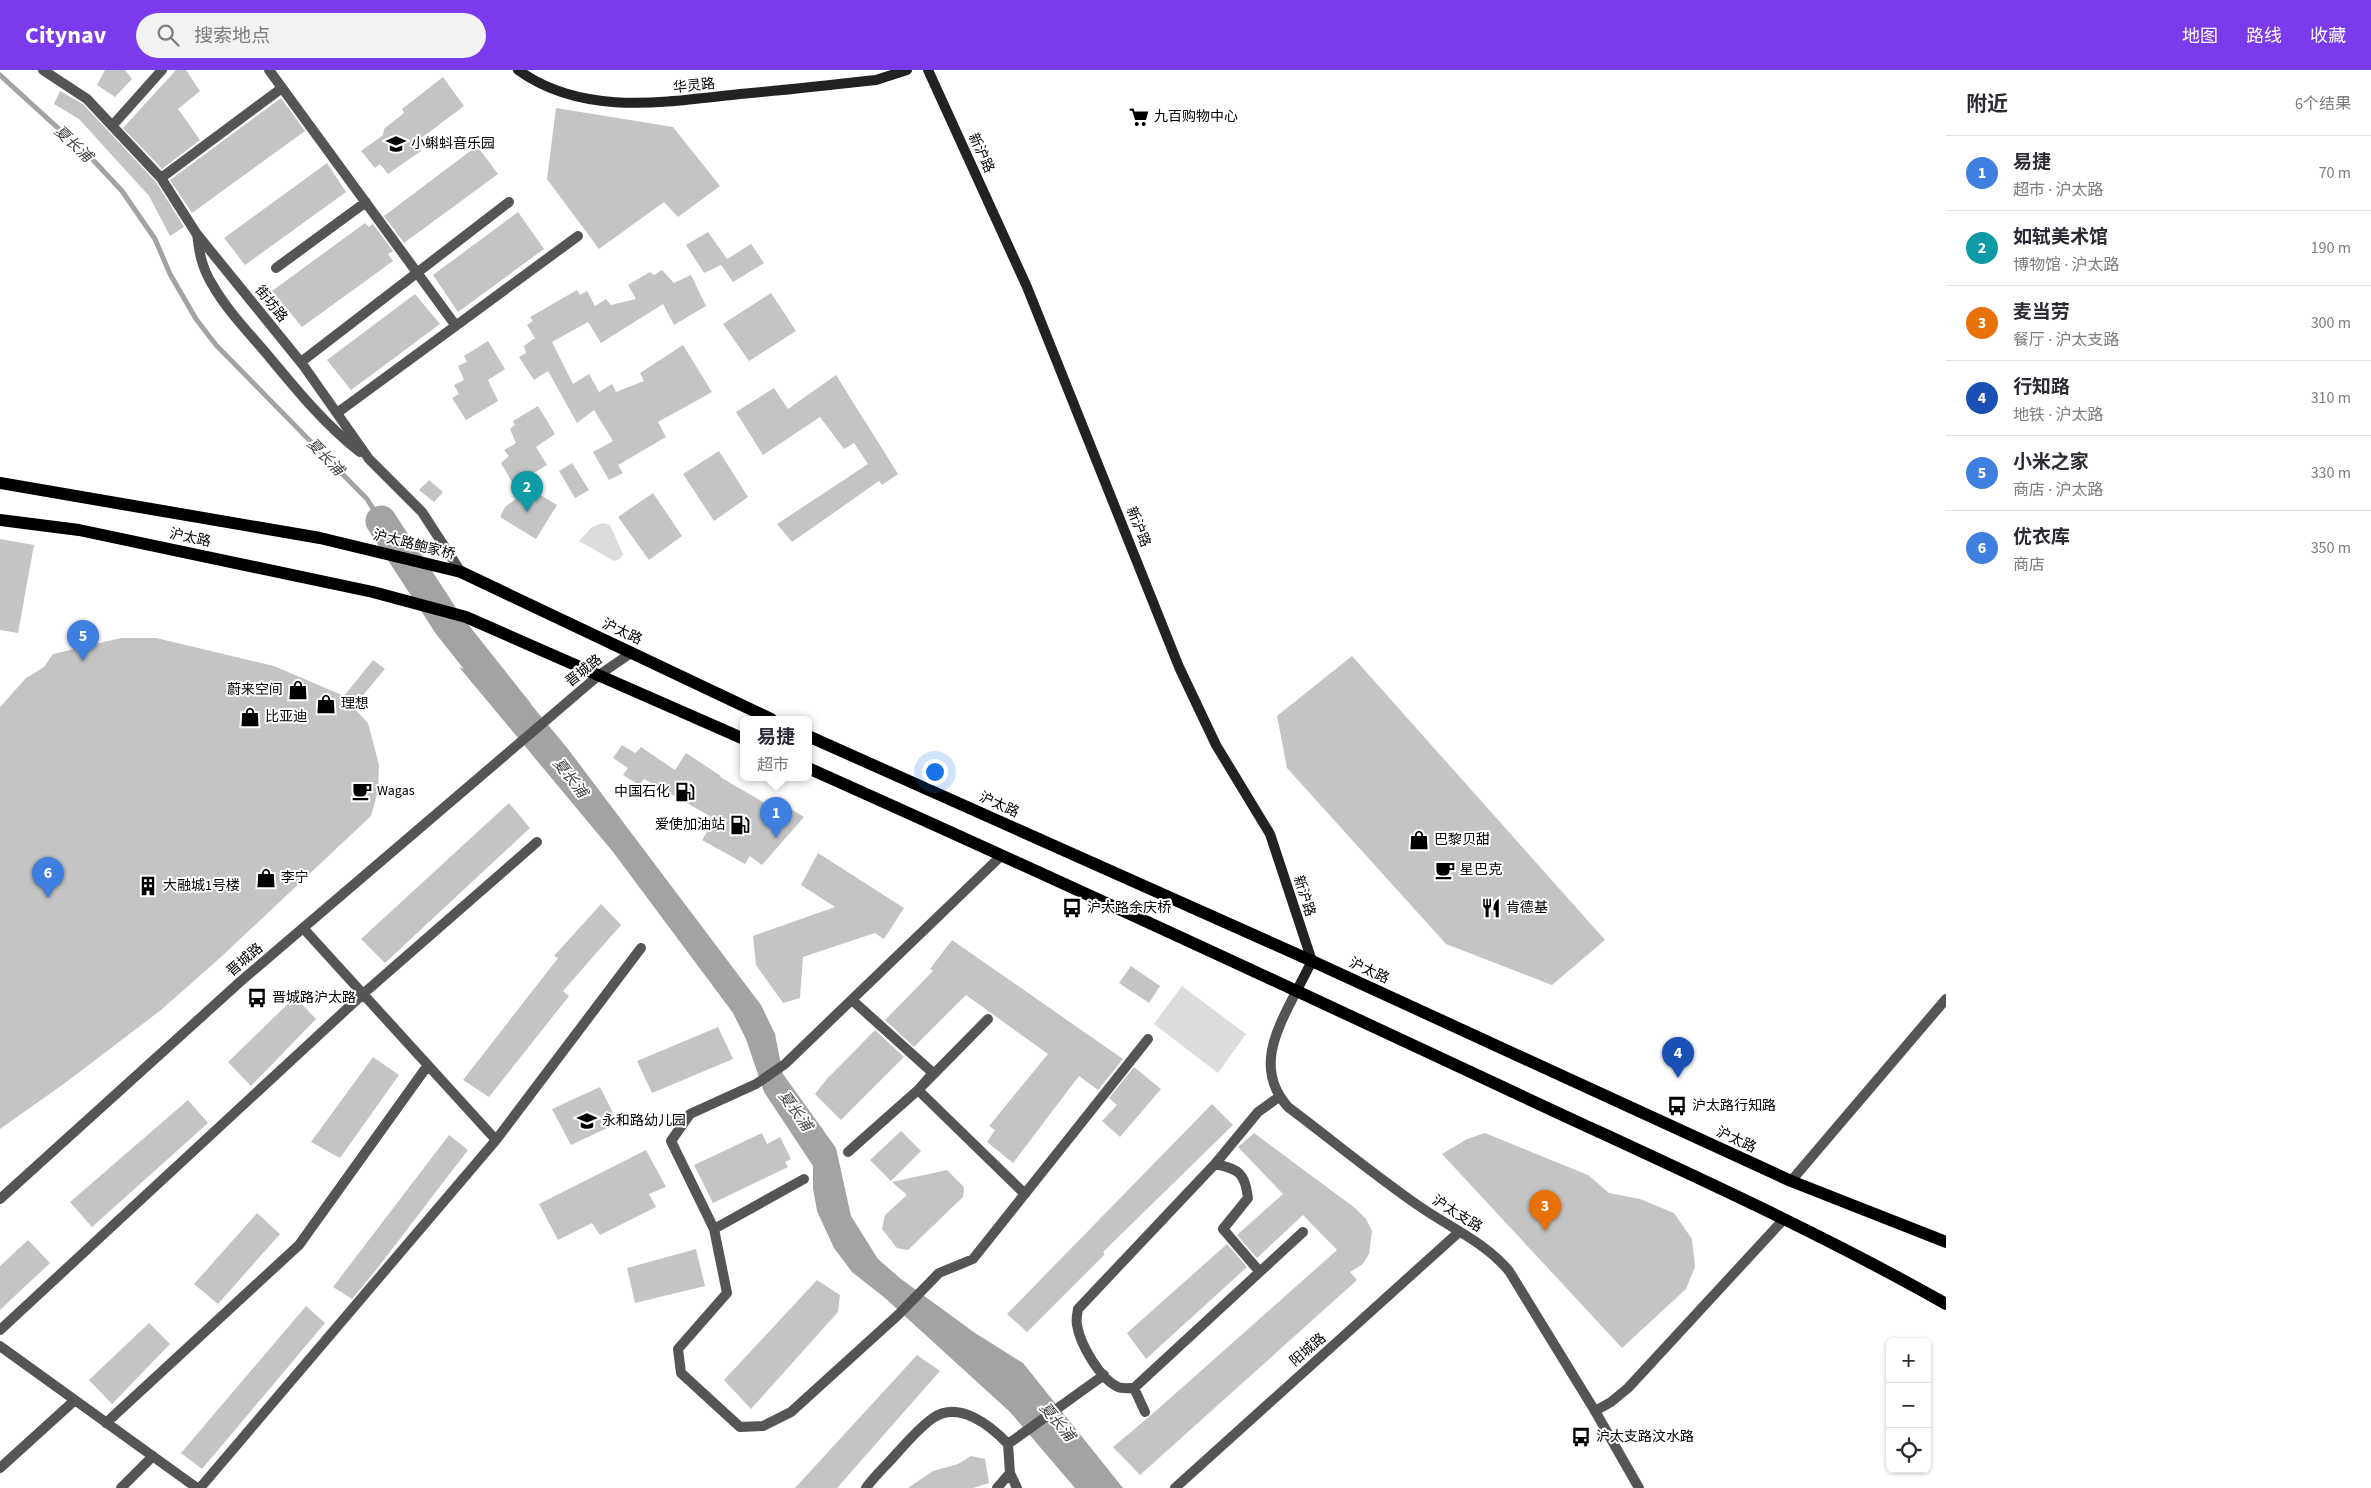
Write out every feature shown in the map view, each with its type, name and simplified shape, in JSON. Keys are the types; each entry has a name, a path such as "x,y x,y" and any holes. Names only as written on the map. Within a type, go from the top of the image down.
{"main road":[{"name":"华灵路","path":"518,70 538,84 590,100 650,104 876,80 906,70"},
{"name":"新沪路","path":"928,70 1027,287 1179,667 1216,745 1270,834 1312,961"},
{"name":"沪太路","path":"0,483 360,547"},
{"name":"沪太路","path":"0,520 80,530 373,592 466,617 599,675"},
{"name":"沪太路鲍家桥","path":"360,547 461,572"},
{"name":"沪太路","path":"461,572 765,716"},
{"path":"599,675 740,737"},
{"name":"沪太路","path":"812,738 1312,961 1791,1182 1946,1242"},
{"path":"812,770 1297,990 1784,1219 1893,1274 1946,1304"},
{"path":"1297,990 1312,961"},
{"name":"沪太路","path":"1917,1230 1946,1247"},
{"path":"1893,1274 1946,1294"}],"street":[{"name":"街坊路","path":"43,70 87,99 162,178 196,233 301,362 369,458 422,512 461,572"},
{"path":"112,126 162,70"},
{"path":"269,70 456,326"},
{"path":"162,178 282,88"},
{"path":"276,268 366,202"},
{"path":"301,362 416,271 509,202"},
{"path":"196,233 200,261 212,285 300,393 341,437 369,458"},
{"path":"338,413 578,236"},
{"name":"晋城路","path":"0,1199 241,981 599,675 631,653"},
{"path":"0,1330 363,994 537,842"},
{"path":"1002,855 785,1064 756,1084 690,1114 671,1141 714,1228 726,1293 678,1349 681,1373 740,1427 764,1426 792,1412 898,1315 939,1273 973,1259 1148,1038"},
{"path":"303,928 496,1140"},
{"path":"0,1346 198,1488 496,1140 641,948"},
{"name":"沪太支路","path":"1297,990 1280,1023 1271,1049 1271,1076 1279,1097 1288,1107 1414,1203 1481,1245 1499,1259 1509,1271 1596,1411 1639,1488"},
{"path":"1791,1182 1946,998"},
{"path":"852,1000 933,1074"},
{"path":"848,1152 918,1090 988,1019"},
{"path":"106,1423 298,1245 428,1066"},
{"path":"918,1090 1025,1194"},
{"path":"1279,1097 1258,1112 1215,1164 1078,1309 1077,1324 1081,1340 1094,1364 1119,1387 1134,1388 1302,1232"},
{"path":"1215,1164 1238,1171 1246,1182 1248,1198 1223,1229 1259,1271"},
{"path":"714,1228 804,1179"},
{"path":"1596,1411 1628,1388 1784,1219"},
{"name":"阳城路","path":"1175,1488 1459,1232"},
{"path":"1008,1444 1104,1375"},
{"path":"1134,1388 1145,1412"},
{"path":"0,1468 75,1400"},
{"path":"866,1488 901,1449 935,1417 956,1412 977,1419 993,1428 1008,1444 1010,1472 1017,1488"},
{"path":"121,1488 153,1456"},
{"path":"998,1488 1010,1472"}],"shaded area":[{"path":"603,523 610,525 623,554 620,559 614,561 579,541 592,527"},
{"path":"1182,986 1246,1034 1218,1073 1154,1024"}],"water":[{"path":"459,667 519,690 568,749 761,1005 775,1034 783,1074 836,1148 851,1216 878,1259 901,1279 975,1333 1023,1363 1123,1488 1075,1488 1010,1412 885,1298 852,1272 834,1248 817,1211 813,1188 813,1166 764,1092 746,1039 733,1013 613,852"}],"building":[{"path":"105,70 125,70 132,79 115,97 97,85"},
{"path":"176,70 186,70 200,91 178,109 200,140 162,169 123,128"},
{"path":"443,77 464,106 416,142 421,151 388,174 380,164 375,168 361,151 383,135 384,129 404,113 402,109"},
{"path":"60,91 83,104 156,182 184,227 170,236 149,196 79,119 54,104"},
{"path":"281,98 305,131 192,213 170,180"},
{"path":"556,108 673,127 720,186 678,217 664,202 599,249 547,179"},
{"path":"477,146 498,174 404,243 384,216"},
{"path":"327,163 346,192 245,265 224,238"},
{"path":"518,212 544,249 458,312 433,275"},
{"path":"365,223 369,227 373,224 393,251 388,254 393,261 302,327 272,291"},
{"path":"708,232 727,259 751,244 764,263 733,282 721,265 704,273 686,245"},
{"path":"662,270 674,283 691,275 706,306 674,325 663,304 601,343 588,322 552,342 573,384 589,374 599,392 612,384 616,392 644,381 640,373 683,345 712,392 658,422 666,437 618,465 623,473 609,480 593,452 613,441 594,410 577,423 548,371 534,380 519,357 526,353 524,346 535,338 527,325 533,321 530,317 577,290 580,295 587,291 595,306 606,299 611,305 636,299 628,285 650,272 654,275"},
{"path":"771,293 796,331 749,361 723,324"},
{"path":"415,294 440,324 351,390 327,360"},
{"path":"488,341 505,369 488,380 498,401 466,420 452,398 459,394 454,385 464,380 458,366 467,362 464,356"},
{"path":"836,375 898,474 882,485 879,481 792,542 777,524 868,464 854,443 844,449 820,417 763,455 736,412 774,388 788,409"},
{"path":"538,406 555,434 536,447 547,465 519,482 557,505 536,539 500,517 505,507 520,496 501,463 509,456 504,450 516,443 510,429 515,425 513,421"},
{"path":"719,451 748,497 714,521 683,474"},
{"path":"572,463 589,490 575,498 559,471"},
{"path":"429,480 443,492 434,502 419,490"},
{"path":"653,493 682,536 649,560 618,517"},
{"path":"0,539 34,545 18,633 0,630"},
{"name":"大融城1号楼","path":"121,638 156,638 274,666 344,696 373,660 385,669 353,707 368,723 379,765 378,791 371,816 221,957 161,1010 65,1083 0,1129 0,707 26,678 44,667 53,654"},
{"path":"1352,656 1605,940 1552,985 1446,944 1287,768 1277,716"},
{"path":"622,745 635,753 641,747 675,770 686,753 720,777 782,813 786,806 804,817 762,865 750,856 745,864 702,840 715,819 644,779 639,785 623,775 628,768 613,758"},
{"path":"509,803 530,828 385,963 361,939"},
{"path":"818,853 904,908 884,939 875,933 803,957 800,998 783,1003 756,965 753,936 835,907 801,885"},
{"path":"601,904 621,925 563,991 569,996 489,1097 463,1080 558,958 554,956"},
{"path":"952,940 1123,1059 1098,1090 1079,1076 1013,1163 987,1142 995,1130 989,1126 1048,1054 966,995 914,1047 885,1020 933,971 930,969"},
{"path":"1131,966 1160,986 1149,1003 1119,983"},
{"path":"295,997 316,1019 251,1086 228,1062"},
{"path":"718,1027 733,1059 652,1093 637,1061"},
{"path":"875,1030 904,1057 841,1120 815,1094 826,1080"},
{"path":"373,1057 399,1075 340,1158 311,1142"},
{"path":"1134,1067 1161,1089 1120,1137 1102,1121 1117,1105 1109,1098"},
{"path":"600,1087 618,1123 571,1145 552,1109"},
{"path":"188,1100 208,1123 92,1227 70,1202"},
{"path":"1212,1104 1233,1125 1103,1252 1105,1254 1027,1332 1007,1314"},
{"path":"901,1131 921,1151 891,1181 870,1160"},
{"path":"762,1133 767,1144 780,1137 791,1159 785,1162 788,1167 713,1203 694,1165"},
{"path":"1254,1133 1355,1208 1366,1219 1372,1231 1369,1254 1363,1264 1350,1272 1357,1280 1140,1475 1113,1447 1337,1250 1303,1215 1257,1258 1237,1235 1283,1194 1238,1147"},
{"path":"1485,1133 1588,1175 1609,1193 1640,1199 1674,1213 1692,1239 1695,1267 1686,1289 1622,1348 1442,1154 1467,1139"},
{"path":"449,1135 468,1150 352,1299 333,1287"},
{"path":"646,1150 666,1187 649,1194 656,1207 600,1235 592,1223 558,1240 539,1204"},
{"path":"947,1170 964,1187 963,1197 908,1250 897,1248 882,1229 885,1215 907,1195 892,1182"},
{"path":"257,1213 280,1234 218,1304 194,1284"},
{"path":"28,1240 50,1263 0,1310 0,1266"},
{"path":"1227,1244 1247,1267 1146,1359 1127,1333"},
{"path":"696,1249 705,1286 635,1303 627,1268"},
{"path":"817,1280 840,1295 838,1312 751,1409 724,1380"},
{"path":"306,1306 325,1323 202,1469 181,1453"},
{"path":"149,1323 170,1344 112,1404 89,1380"},
{"path":"917,1355 940,1371 837,1488 795,1488"},
{"path":"971,1456 985,1459 989,1483 973,1488 908,1488 933,1471 958,1464"}],"waterway":[{"name":"夏长浦","path":"0,75 94,161 122,191 155,239 170,274 196,319 216,345 367,499 381,521"},
{"name":"夏长浦","path":"381,521 448,624 517,711"}],"place":[{"name":"九百购物中心","path":"1139,117"},
{"name":"小蝌蚪音乐园","path":"396,144"},
{"name":"如轼美术馆","path":"527,512"},
{"name":"小米之家","path":"83,661"},
{"name":"蔚来空间","path":"298,690"},
{"name":"理想","path":"326,704"},
{"name":"比亚迪","path":"250,717"},
{"name":"Wagas","path":"362,791"},
{"name":"中国石化","path":"685,792"},
{"name":"爱使加油站","path":"740,825"},
{"name":"易捷","path":"776,838"},
{"name":"巴黎贝甜","path":"1419,840"},
{"name":"星巴克","path":"1445,870"},
{"name":"李宁","path":"266,878"},
{"name":"大融城1号楼","path":"148,886"},
{"name":"优衣库","path":"48,898"},
{"name":"沪太路余庆桥","path":"1072,908"},
{"name":"肯德基","path":"1491,908"},
{"name":"晋城路沪太路","path":"257,998"},
{"name":"行知路","path":"1678,1078"},
{"name":"沪太路行知路","path":"1677,1106"},
{"name":"永和路幼儿园","path":"587,1121"},
{"name":"麦当劳","path":"1545,1231"},
{"name":"沪太支路汶水路","path":"1581,1437"}]}
